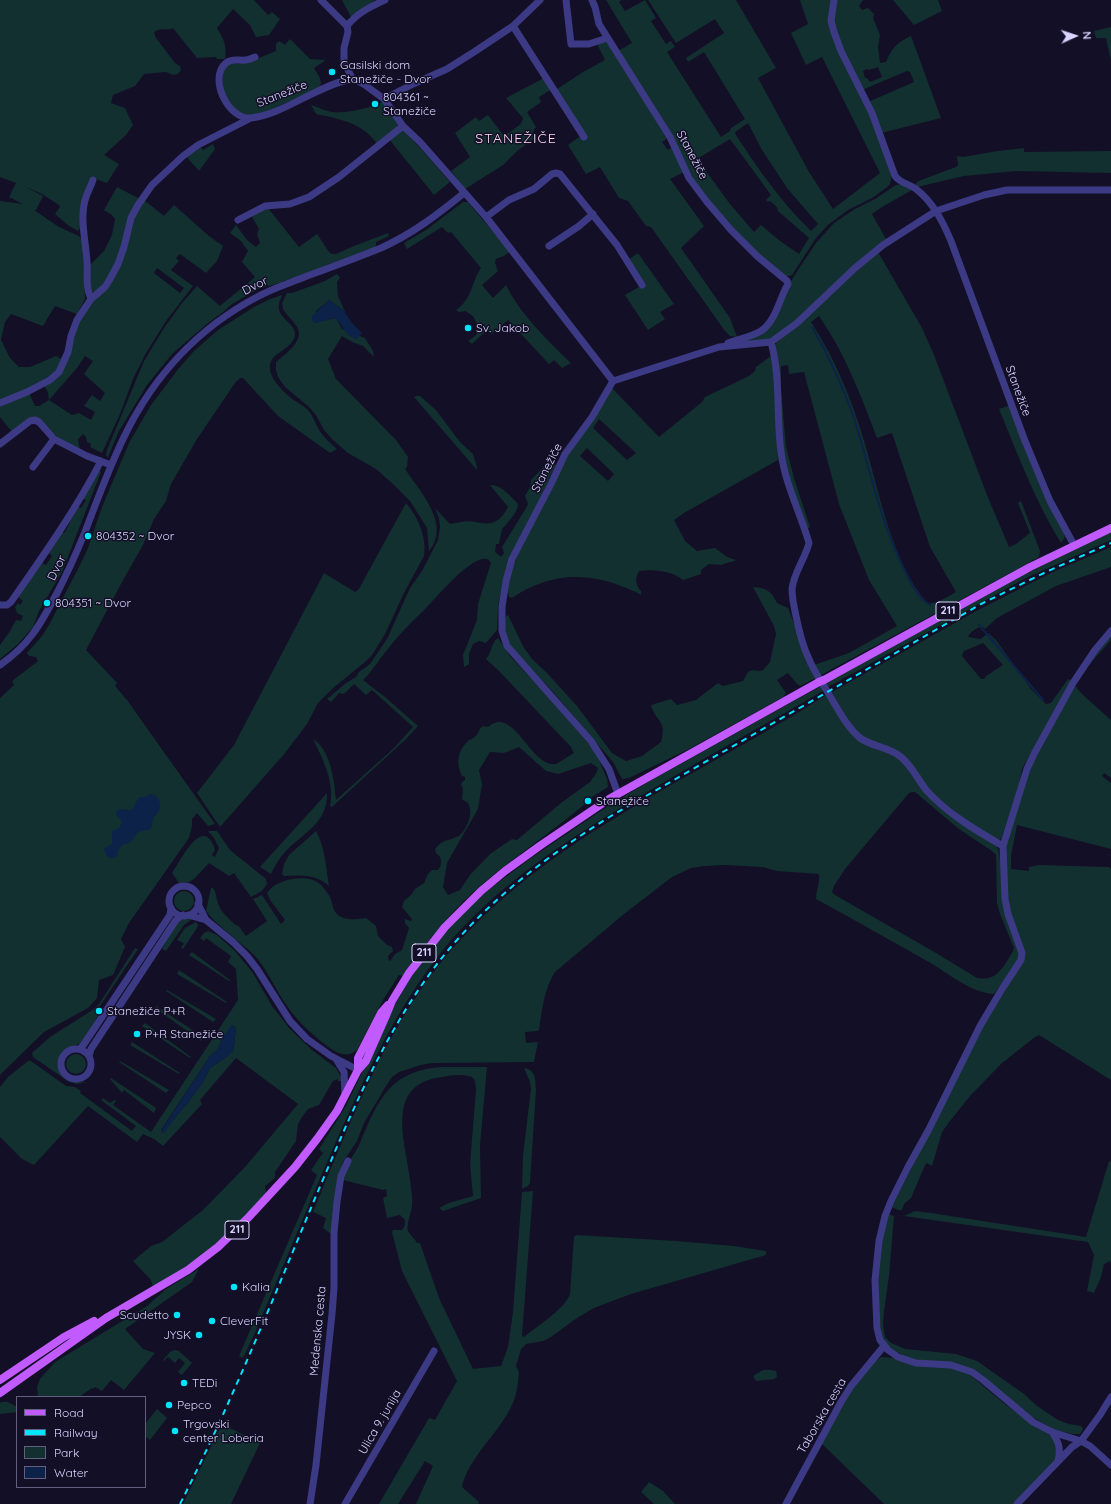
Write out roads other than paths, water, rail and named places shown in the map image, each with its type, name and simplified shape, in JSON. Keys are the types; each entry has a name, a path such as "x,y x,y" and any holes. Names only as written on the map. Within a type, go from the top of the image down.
{"main road":[{"name":"211","path":"2,1388 106,1318 176,1278 206,1257 229,1237 271,1194 300,1162 329,1122 345,1096 358,1070 366,1061 392,1001 409,973 429,947 480,891 540,845 618,794 1023,570 1111,528"},
{"name":"211","path":"0,1380 64,1337 92,1322 106,1318"}],"street":[{"path":"321,0 347,26 348,32 344,48 344,62 353,80 370,88 384,99 403,126 420,142 486,217 613,381"},
{"path":"347,26 353,18 366,9 385,0"},
{"path":"384,99 447,69 513,26 540,0"},
{"path":"566,0 571,44 589,44 607,38"},
{"name":"Stanežiče","path":"592,0 599,24 670,137 689,178 731,230 757,256 787,281 788,284 767,325 752,335 613,381 592,417 565,454 512,559 506,581 502,607 502,631 507,646 591,741 609,769 618,794"},
{"path":"834,0 831,21 834,32 841,51 872,113 895,176 898,180 910,186 925,197 936,211"},
{"path":"513,26 584,137"},
{"name":"Stanežiče","path":"255,57 247,60 232,60 226,62 219,73 221,91 229,106 236,114 244,118 270,113 344,80 353,80"},
{"path":"0,403 27,392 50,380 59,372 68,352 75,324 91,299 105,287 110,279 118,264 132,218 152,185 183,156 198,145 252,117"},
{"path":"238,220 265,206 290,204 309,197 327,186 403,126"},
{"path":"486,217 509,200 534,188 556,172 560,174 617,245 642,285"},
{"path":"91,299 87,289 84,209 85,198 93,180"},
{"path":"1003,846 978,831 947,808 927,790 901,756 895,752 872,744 860,737 843,718 809,661 799,631 792,590 794,578 807,551 809,543 784,471 779,435 776,360 771,342 797,323 855,268 883,245 936,211 984,194 1008,190 1111,190"},
{"name":"Dvor","path":"0,665 18,651 39,626 72,565 111,465 134,418 157,382 178,357 212,326 242,305 271,290 381,248 398,240 424,224 464,193"},
{"name":"Stanežiče","path":"936,211 951,241 1025,441 1050,501 1074,545"},
{"path":"549,246 579,226 593,214"},
{"name":"Stanežiče","path":"719,347 771,342"},
{"path":"0,444 30,421 35,420 39,422 54,439 87,456 111,465"},
{"path":"33,467 54,439"},
{"name":"Dvor","path":"0,605 11,602 38,564 76,506 101,461"},
{"path":"1111,631 1095,650 1073,683 1034,754 1022,786 1003,846 1005,900 1008,914 1022,953 1021,960 980,1026 929,1129 908,1167 885,1216 877,1252 875,1280 880,1340 893,1354 916,1363 951,1366 972,1372 1021,1413 1052,1432 1081,1441 1090,1446 1111,1465"},
{"path":"80,1049 170,915 170,900 172,892 182,886 189,887 195,891 198,897 198,904 194,912 176,920 91,1049 89,1056"},
{"path":"198,904 206,920 233,942 247,956 266,982 290,1021 307,1039 336,1059 358,1070"},
{"path":"171,908 176,913 206,920"},
{"path":"80,1049 85,1051 89,1056 91,1065 90,1070 86,1075 78,1078 68,1076 62,1068 63,1058 70,1050 80,1049"},
{"path":"336,1059 344,1072 345,1096"},
{"name":"Medenska cesta","path":"310,1504 316,1465 332,1314 336,1210 341,1176 348,1161"},
{"name":"Taborska cesta","path":"786,1504 841,1402 851,1386 884,1346"},
{"name":"Ulica 9. junija","path":"345,1504 434,1351"},
{"path":"1017,1504 1072,1447 1081,1441 1111,1397"},
{"path":"1052,1432 1057,1439 1059,1446 1060,1453 1058,1461"}],"water":[{"path":"329,300 343,310 353,324 362,333 357,339 346,333 335,318 314,323 312,316"},
{"path":"150,794 157,797 160,805 158,812 153,819 151,829 138,832 130,843 122,845 118,851 117,857 110,858 104,850 112,844 112,831 119,828 122,822 116,812 119,809 132,810 139,797 145,797"},
{"path":"231,1025 236,1028 233,1051 210,1068 203,1082 164,1133 161,1131 210,1056 218,1049"}],"waterway":[{"path":"812,327 830,360 850,406 882,514 896,551 914,589 921,598 930,605"},
{"path":"979,625 1043,700"}],"railway":[{"path":"180,1504 233,1392 356,1103 372,1070 407,1007 450,948 468,928 506,892 546,860 611,816 981,604 1046,572 1111,543"}],"place":[{"name":"Gasilski dom Stanežiče - Dvor","path":"332,72"},
{"name":"804361 ~ Stanežiče","path":"375,104"},
{"name":"Sv. Jakob","path":"468,328"},
{"name":"804352 ~ Dvor","path":"88,536"},
{"name":"804351 ~ Dvor","path":"47,603"},
{"name":"Stanežiče","path":"588,801"},
{"name":"Stanežiče P+R","path":"99,1011"},
{"name":"P+R Stanežiče","path":"137,1034"},
{"name":"Kalia","path":"234,1287"},
{"name":"Scudetto","path":"177,1315"},
{"name":"CleverFit","path":"212,1321"},
{"name":"JYSK","path":"199,1335"},
{"name":"TEDi","path":"184,1383"},
{"name":"Pepco","path":"169,1405"},
{"name":"Trgovski center Loberia","path":"175,1431"}],"district":[{"name":"STANEŽIČE","path":"516,139"}]}
